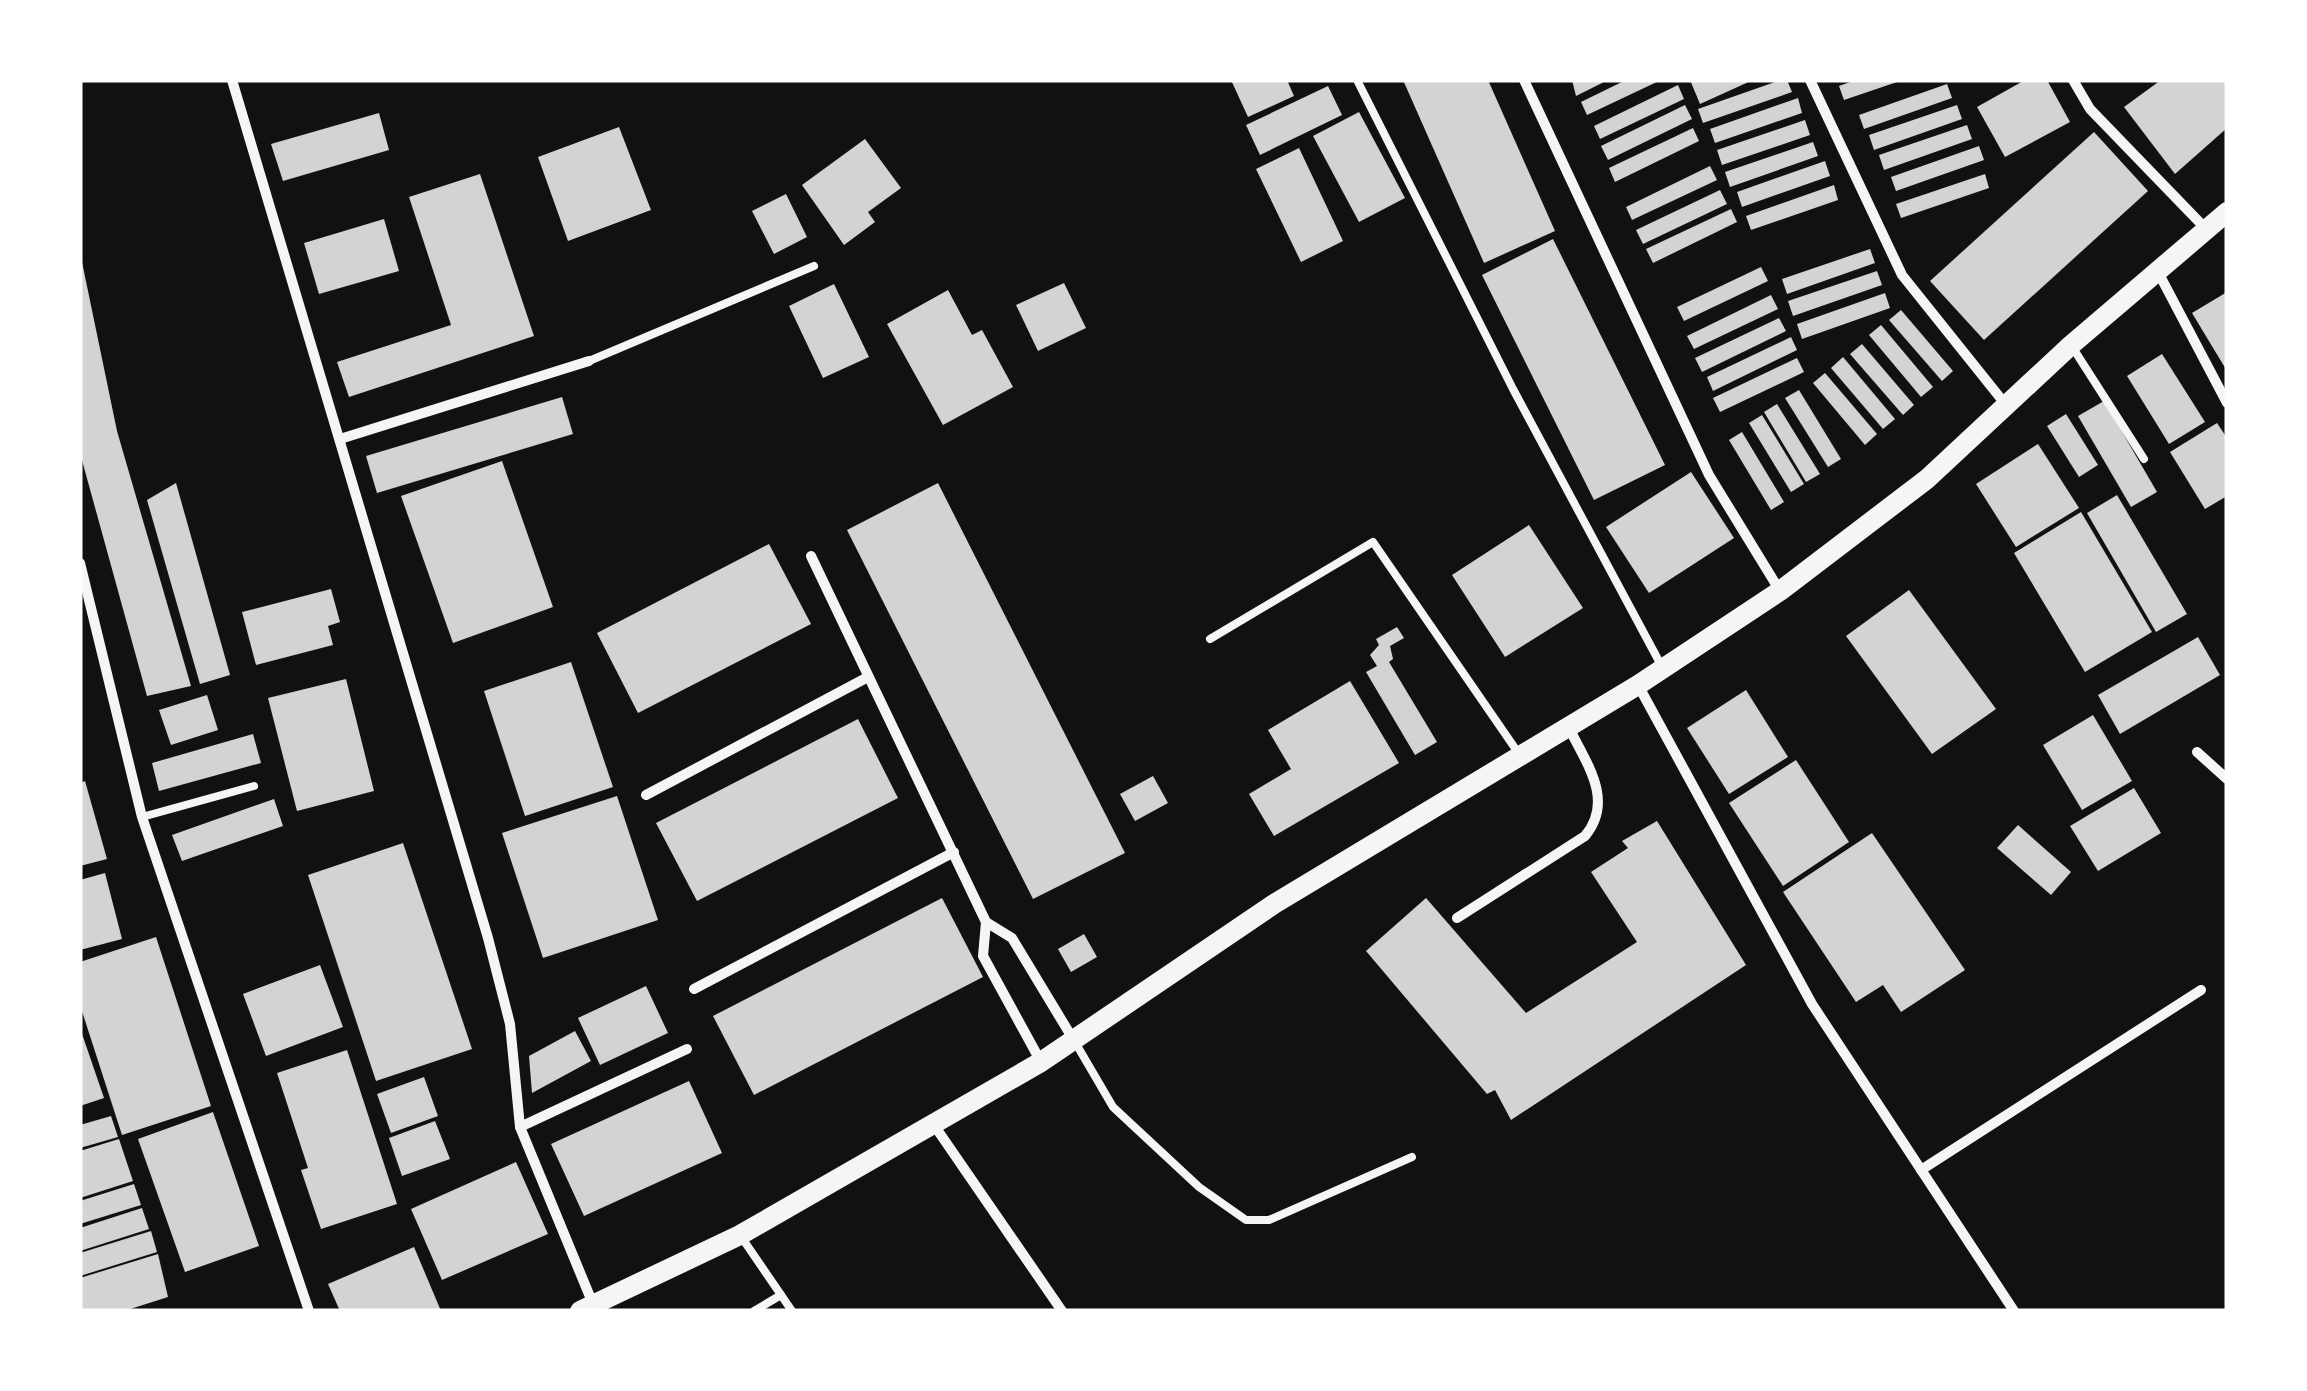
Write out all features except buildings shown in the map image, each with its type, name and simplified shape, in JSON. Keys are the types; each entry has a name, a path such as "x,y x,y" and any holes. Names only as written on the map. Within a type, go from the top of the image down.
{"main road":[{"path":"587,1308 740,1235 1075,1042 1151,984 1274,904 1638,685 1780,591 1926,478 2071,345 2227,212"}],"street":[{"path":"232,80 492,955 510,1024 520,1127 587,1308"},
{"path":"1524,80 1709,475 1780,591"},
{"path":"1810,80 1902,275 2006,405"},
{"path":"2073,80 2090,109 2207,230"},
{"path":"2158,272 2227,403"},
{"path":"340,438 589,360"},
{"path":"811,556 986,922 984,956 1041,1062"},
{"path":"80,562 142,817 309,1311"},
{"path":"646,795 868,677"},
{"path":"1638,685 1812,1004 2014,1311"},
{"path":"1458,918 1584,836 1596,822 1600,795 1568,725"},
{"path":"2197,752 2227,779"},
{"path":"694,989 954,852"},
{"path":"986,922 1012,938 1075,1042"},
{"path":"1921,1170 2202,990"},
{"path":"520,1127 687,1049"},
{"path":"934,1126 1062,1311"}],"lane":[{"path":"1357,80 1513,388 1663,669"},
{"path":"589,360 814,266"},
{"path":"2071,345 2144,460"},
{"path":"1210,639 1372,542 1519,754"},
{"path":"142,817 254,786"},
{"path":"1075,1042 1113,1106 1199,1187 1246,1220 1269,1220 1412,1157"},
{"path":"740,1235 792,1311"},
{"path":"754,1311 781,1295"}]}
